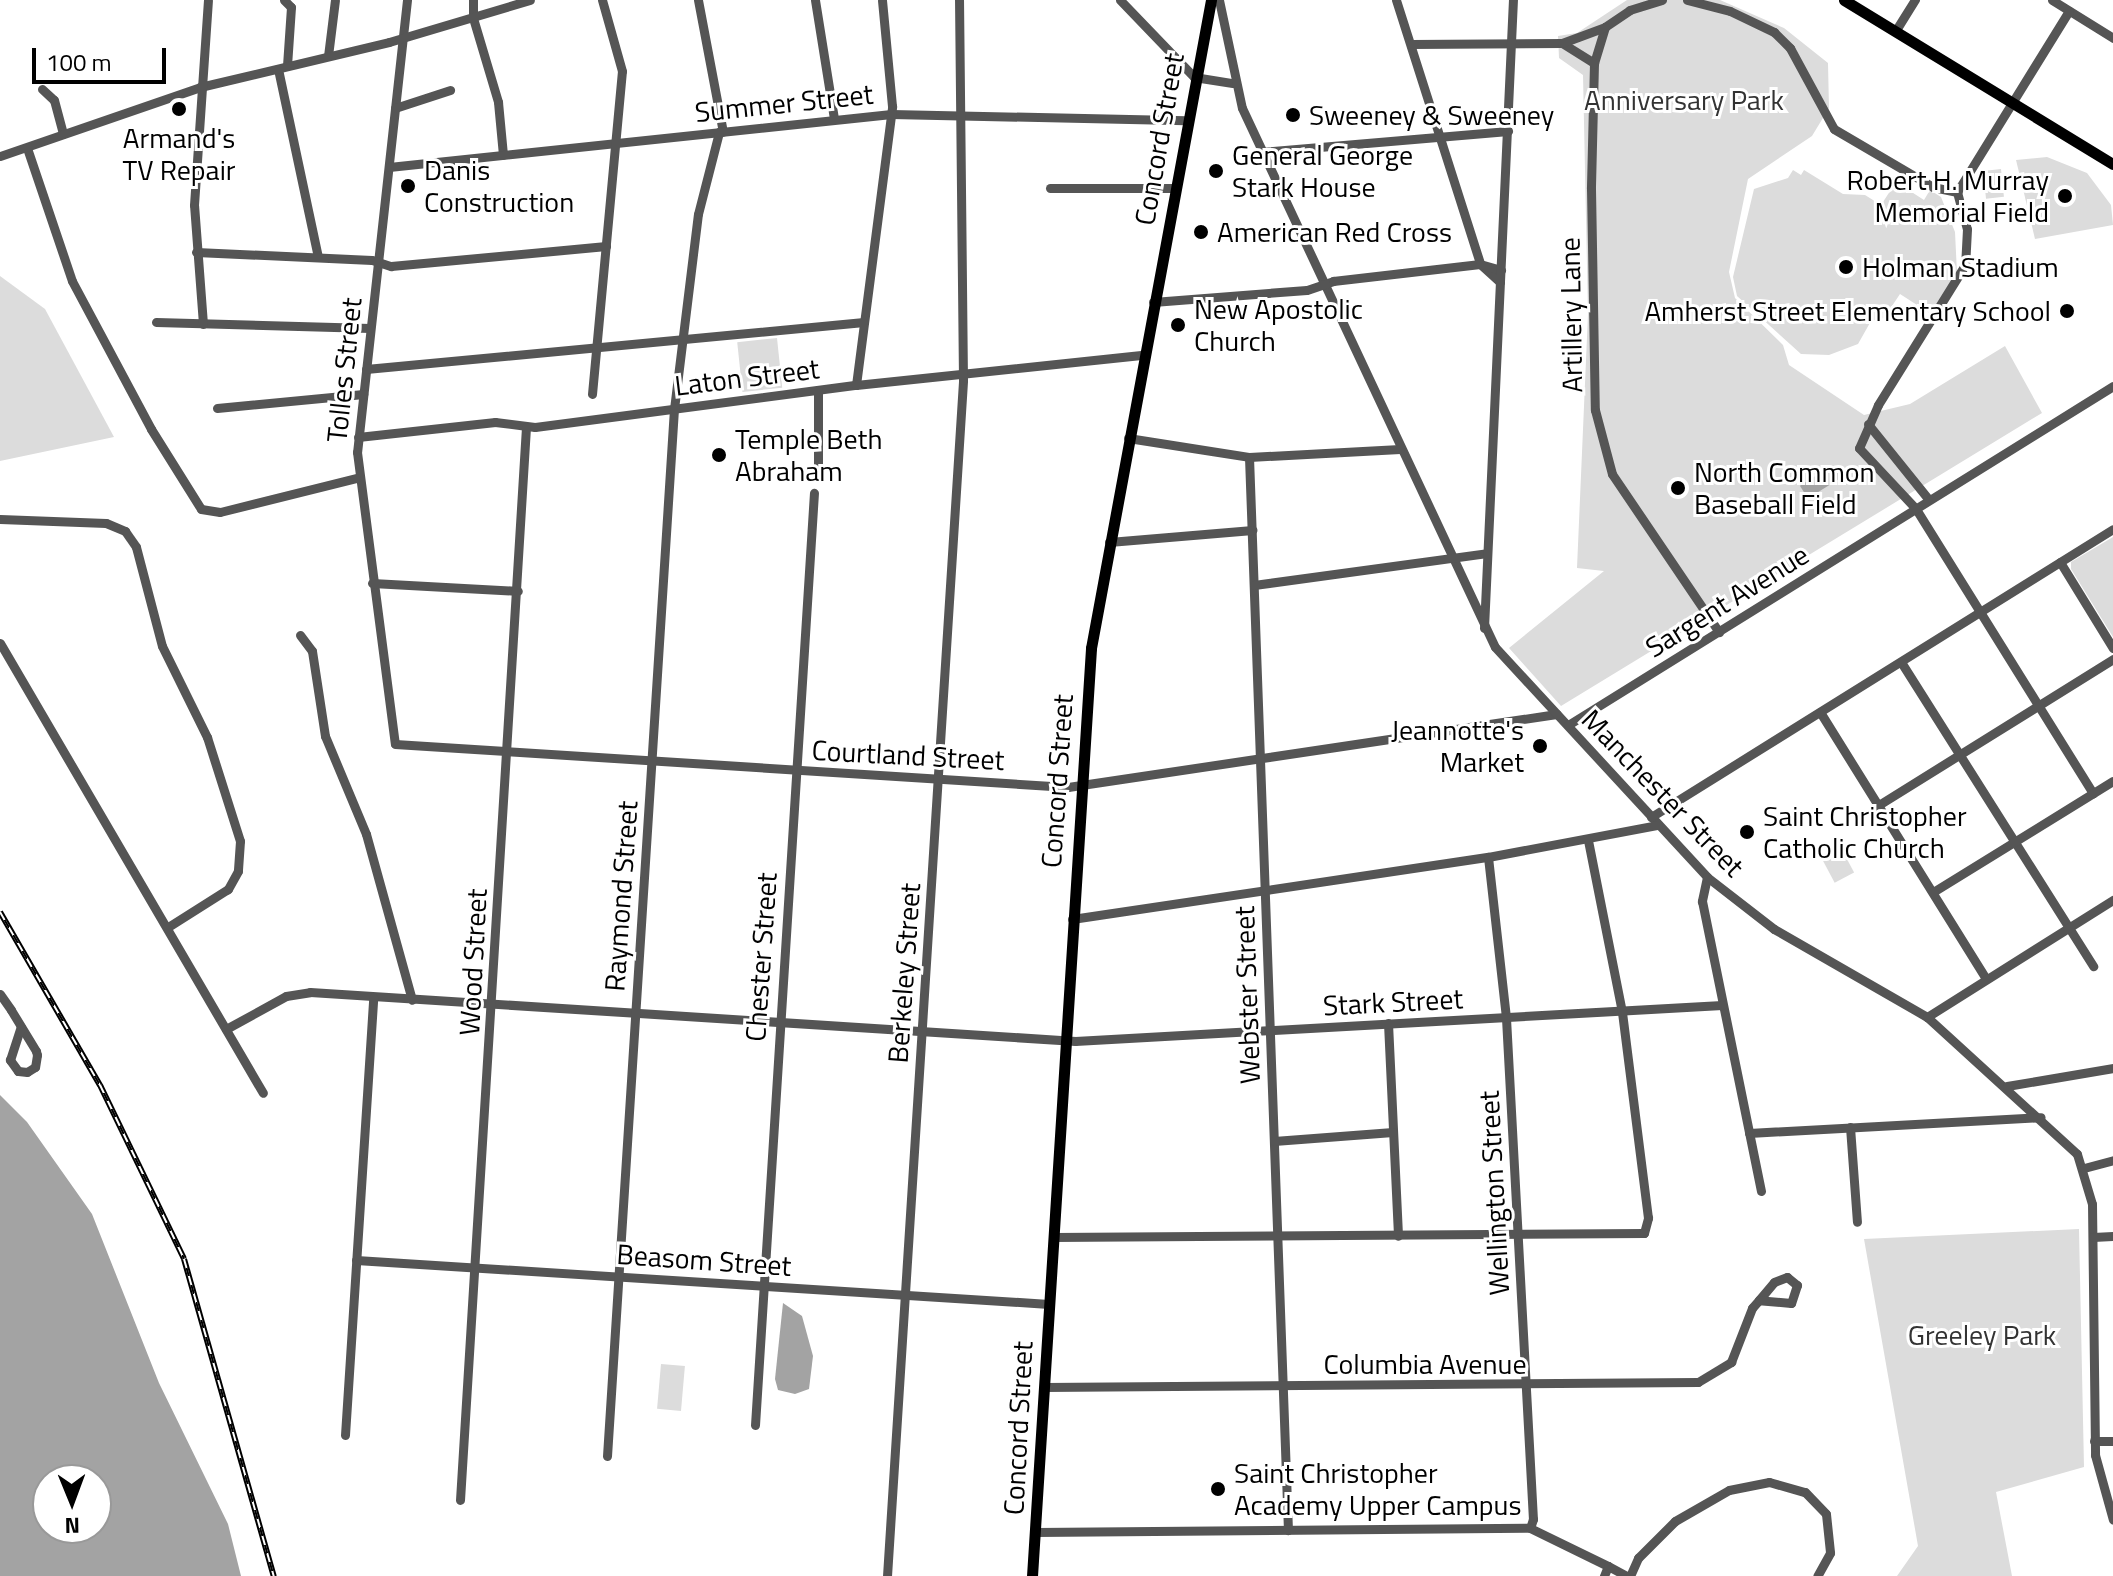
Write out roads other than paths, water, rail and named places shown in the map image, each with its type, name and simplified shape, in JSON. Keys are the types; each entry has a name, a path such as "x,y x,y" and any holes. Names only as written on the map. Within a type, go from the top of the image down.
{"main road":[{"name":"Concord Street","path":"1032,1576 1091,648 1186,120 1211,0"},
{"path":"1844,0 2113,164"}],"street":[{"path":"203,324 196,252 200,87 208,0"},
{"path":"284,0 291,7 282,68 318,257"},
{"path":"328,56 335,0"},
{"name":"Tolles Street","path":"395,744 356,478 407,0"},
{"path":"473,0 473,18 498,102 503,155"},
{"path":"0,156 200,87 403,38 530,0"},
{"path":"592,394 621,61 602,0"},
{"path":"698,0 721,132"},
{"path":"815,0 834,119"},
{"path":"856,385 891,114 882,0"},
{"name":"Berkeley Street","path":"887,1576 962,373 964,114 959,0"},
{"path":"1120,0 1194,77 1233,83"},
{"name":"Manchester Street","path":"1219,0 1233,83 1262,152 1484,630 1707,877 1787,937 1927,1017 2041,1117 2071,1146 2084,1168 2093,1237 2094,1441 2113,1520"},
{"path":"1396,0 1480,264 1500,282"},
{"path":"1484,630 1513,0"},
{"path":"1411,44 1562,43 1605,27 1630,10 1662,0"},
{"path":"1687,0 1730,11 1774,32 1790,48 1834,129 1933,187 1957,192"},
{"path":"1896,30 1915,0"},
{"path":"2052,0 2113,38"},
{"path":"2069,11 1957,192 1967,229 1962,274 1858,442 1861,453 1916,509 2093,793"},
{"name":"Artillery Lane","path":"1605,27 1594,63 1591,189 1600,442 1612,474 1719,632"},
{"path":"1562,43 1594,63"},
{"path":"42,89 54,100 63,134"},
{"path":"395,108 450,90"},
{"name":"Summer Street","path":"389,167 891,114 1186,120"},
{"path":"1262,152 1508,131"},
{"name":"Raymond Street","path":"607,1456 621,1276 674,409 698,214 721,132"},
{"path":"27,148 72,281 151,429 206,514 356,478"},
{"path":"1050,188 1175,188"},
{"path":"196,252 318,257 391,266 606,246"},
{"path":"1153,302 1480,264 1501,270"},
{"path":"156,322 370,328"},
{"path":"366,369 864,322"},
{"name":"Laton Street","path":"358,437 495,422 526,427 856,385 1143,355"},
{"name":"Sargent Avenue","path":"1568,725 2113,386"},
{"path":"818,390 818,468"},
{"path":"217,408 363,394"},
{"path":"1868,424 1929,500"},
{"name":"Wood Street","path":"460,1500 493,1006 526,427"},
{"path":"1128,438 1249,457 1400,449"},
{"name":"Webster Street","path":"1249,457 1288,1530"},
{"name":"Chester Street","path":"755,1425 814,493"},
{"path":"0,519 106,523 125,531 136,547 162,646 207,737 240,841 238,871 228,889 168,927"},
{"path":"1072,919 1488,857 1588,840 1655,821 1820,712 2113,529"},
{"path":"1109,542 1252,530"},
{"path":"1254,585 1487,553"},
{"path":"2060,562 2113,648"},
{"path":"372,583 518,591"},
{"path":"300,635 312,651 325,736 366,834 412,1000"},
{"path":"0,643 263,1093"},
{"path":"1877,806 2113,659"},
{"path":"1901,662 2093,966"},
{"path":"1820,712 1986,979"},
{"name":"Courtland Street","path":"395,744 1081,786 1557,714"},
{"path":"1933,892 2113,781"},
{"path":"1053,1237 1629,1237 1646,1229 1622,1012 1588,840"},
{"name":"Wellington Street","path":"1488,857 1506,1018 1519,1236 1530,1528"},
{"path":"1707,877 1702,901 1761,1191"},
{"path":"1927,1017 2113,900"},
{"name":"Stark Street","path":"226,1029 298,993 1065,1041 1722,1005"},
{"path":"0,994 21,1027"},
{"path":"345,1435 373,998"},
{"path":"1388,1023 1398,1236"},
{"path":"2007,1086 2113,1068"},
{"path":"1749,1133 2041,1117"},
{"path":"1850,1127 1857,1222"},
{"path":"1274,1141 1393,1132"},
{"path":"2084,1168 2113,1160"},
{"path":"2093,1237 2113,1236"},
{"name":"Beasom Street","path":"356,1260 1049,1304"},
{"name":"Columbia Avenue","path":"1044,1387 1525,1387 1708,1379 1731,1362 1759,1300"},
{"path":"2094,1441 2113,1441"},
{"path":"1036,1532 1530,1528 1606,1571 1628,1576 1638,1558 1675,1521 1729,1490 1769,1482 1805,1492 1826,1514 1830,1553 1817,1576"}],"railway":[{"path":"0,912 100,1085 184,1259 274,1576"}],"place":[{"name":"Armand's TV Repair","path":"179,109"},
{"name":"Sweeney & Sweeney","path":"1293,115"},
{"name":"General George Stark House","path":"1216,171"},
{"name":"Danis Construction","path":"408,186"},
{"name":"Robert H. Murray Memorial Field","path":"2065,196"},
{"name":"American Red Cross","path":"1201,232"},
{"name":"Holman Stadium","path":"1846,267"},
{"name":"Amherst Street Elementary School","path":"2067,311"},
{"name":"New Apostolic Church","path":"1178,325"},
{"name":"Temple Beth Abraham","path":"719,455"},
{"name":"North Common Baseball Field","path":"1678,488"},
{"name":"Jeannotte's Market","path":"1540,746"},
{"name":"Saint Christopher Catholic Church","path":"1747,832"},
{"name":"Saint Christopher Academy Upper Campus","path":"1218,1489"}],"park label":[{"name":"Anniversary Park","path":"1684,100"},
{"name":"Greeley Park","path":"1982,1335"}]}
